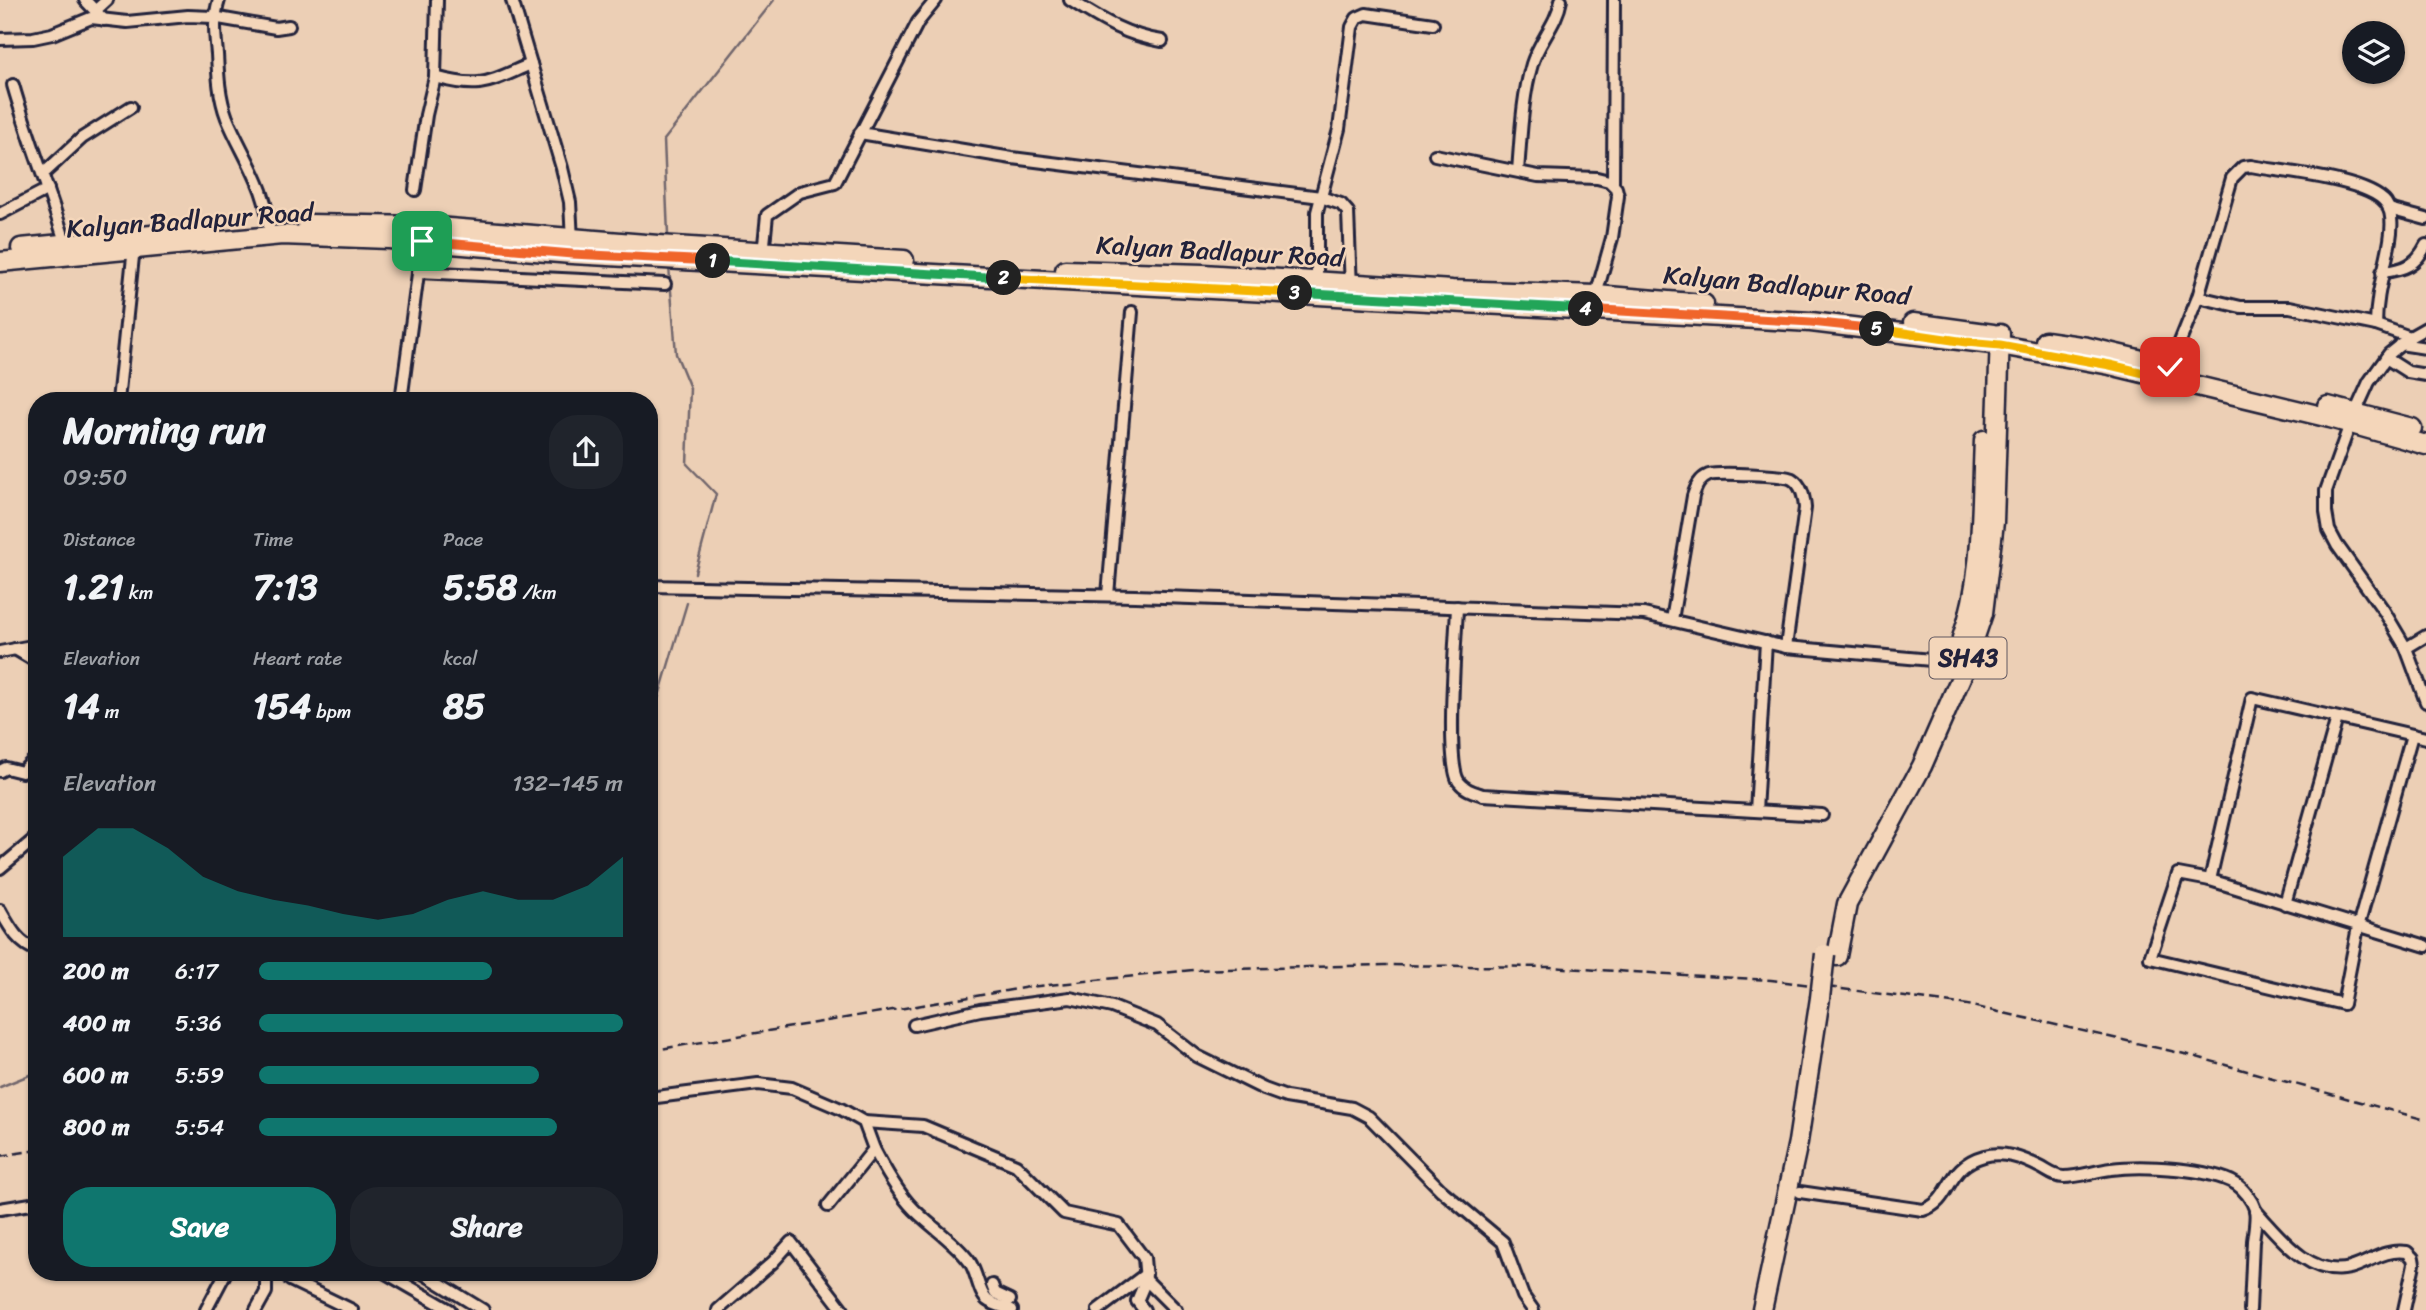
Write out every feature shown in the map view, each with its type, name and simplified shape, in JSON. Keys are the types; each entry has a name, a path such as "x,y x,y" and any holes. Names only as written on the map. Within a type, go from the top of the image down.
{"main road":[{"name":"Kalyan Badlapur Road","path":"1,256 269,229 423,234 969,271 1652,306 2087,347 2167,373 2352,418 2426,432"},
{"name":"Kalyan Badlapur Road","path":"1,256 65,242 134,243"},
{"name":"Kalyan Badlapur Road","path":"1237,283 1317,281 1351,290 1596,295 1652,306"},
{"name":"SH43","path":"1774,1310 1800,1192 1836,900 1912,761 1959,664 1978,559 1995,339"},
{"name":"Kalyan Badlapur Road","path":"2352,418 2426,445"},
{"name":"SH43","path":"1762,1310 1826,998"}],"street":[{"path":"85,0 104,20"},
{"path":"96,10 107,0"},
{"path":"219,0 214,17 221,100 248,164 261,187 269,229"},
{"path":"415,190 426,115 435,77 437,0"},
{"path":"512,0 562,168 570,202 572,246"},
{"path":"762,257 767,215 800,192 835,183 918,22 936,0"},
{"path":"1070,0 1121,30 1137,37 1162,41"},
{"path":"1518,171 1523,114 1532,62 1555,20 1561,0"},
{"path":"1596,295 1612,238 1618,196 1613,184 1614,0"},
{"path":"1317,281 1316,233 1321,197 1338,139 1355,20 1366,14 1433,24"},
{"path":"0,39 33,38 52,34 84,19 127,22 188,16 214,17 276,28 289,26"},
{"path":"435,77 464,85 483,83 531,64"},
{"path":"13,85 26,131 65,242"},
{"path":"43,174 82,138 131,107"},
{"path":"860,133 1012,158 1321,197 1340,204 1348,212 1351,290"},
{"path":"1435,155 1538,176 1603,179 1613,184"},
{"path":"2167,373 2198,297 2232,178 2243,167 2251,166 2362,186 2385,201 2389,209 2390,239 2377,296 2376,326"},
{"path":"0,214 48,188"},
{"path":"2389,209 2426,219"},
{"path":"402,392 423,234"},
{"path":"119,392 134,243"},
{"path":"2382,272 2409,267 2426,245"},
{"path":"418,272 666,284"},
{"path":"2198,297 2241,307 2290,307 2376,326 2426,348"},
{"path":"1108,595 1132,312"},
{"path":"2426,328 2405,340 2386,358 2369,382 2352,418 2326,491 2329,530 2406,648 2426,702"},
{"path":"2386,358 2408,372 2426,375"},
{"path":"1672,620 1693,496 1701,480 1709,475 1722,473 1787,477 1800,486 1805,508 1786,646"},
{"path":"658,586 1108,595 1644,614 1786,646 1959,664"},
{"path":"1457,607 1452,747 1454,772 1460,783 1470,791 1483,795 1822,815"},
{"path":"2406,648 2426,636"},
{"path":"1756,811 1766,642"},
{"path":"0,652 28,647"},
{"path":"15,649 28,657"},
{"path":"2210,880 2252,698 2426,738"},
{"path":"2286,904 2337,718"},
{"path":"2412,735 2358,927 2343,1004 2150,958 2178,874 2210,880 2358,927 2426,946"},
{"path":"0,771 6,768 22,772 28,766"},
{"path":"0,867 28,844"},
{"path":"0,910 12,931 28,945"},
{"path":"914,1026 980,1010 1070,998 1112,1007 1157,1025 1197,1056 1264,1089 1286,1097 1352,1108 1369,1117 1441,1190 1503,1242 1523,1296 1534,1310"},
{"path":"658,1097 758,1084 792,1088 864,1122 923,1126 1016,1165 1064,1213 1119,1225 1144,1258 1146,1277 1137,1301 1144,1310"},
{"path":"864,1122 874,1149 908,1204 944,1234 970,1262 979,1278 980,1291 987,1300 1011,1303"},
{"path":"828,1206 874,1149"},
{"path":"1800,1192 1923,1210 1931,1208 1940,1200 1954,1174 1966,1163 1983,1156 1998,1154 2013,1156 2056,1176 2064,1177 2135,1167 2222,1177 2238,1185 2247,1194 2255,1210 2283,1241 2304,1259 2323,1267 2350,1268 2385,1252 2407,1252 2413,1258 2414,1264 2404,1310"},
{"path":"0,1209 28,1204"},
{"path":"2250,1310 2255,1210"},
{"path":"718,1310 773,1262 792,1241 843,1310"},
{"path":"1098,1310 1146,1277"},
{"path":"1146,1277 1176,1310"},
{"path":"210,1309 222,1281"},
{"path":"256,1310 266,1292 266,1281"},
{"path":"294,1281 352,1310"},
{"path":"400,1281 451,1310 461,1296"},
{"path":"436,1281 483,1310"},
{"path":"992,1285 995,1293 1011,1303"}],"waterway":[{"path":"668,235 664,140 774,0"},
{"path":"669,266 676,354 690,388 687,464 716,494 695,573"},
{"path":"658,698 687,603"},
{"path":"0,1087 28,1076"}],"railway":[{"path":"658,1049 1029,987 1193,970 1384,965 1548,967 1771,980 1968,1005 2189,1055 2426,1120"},
{"path":"0,1156 28,1151"}],"route":[{"path":"422,241 572,254 1811,322 2000,345 2165,378 2170,367"}]}
